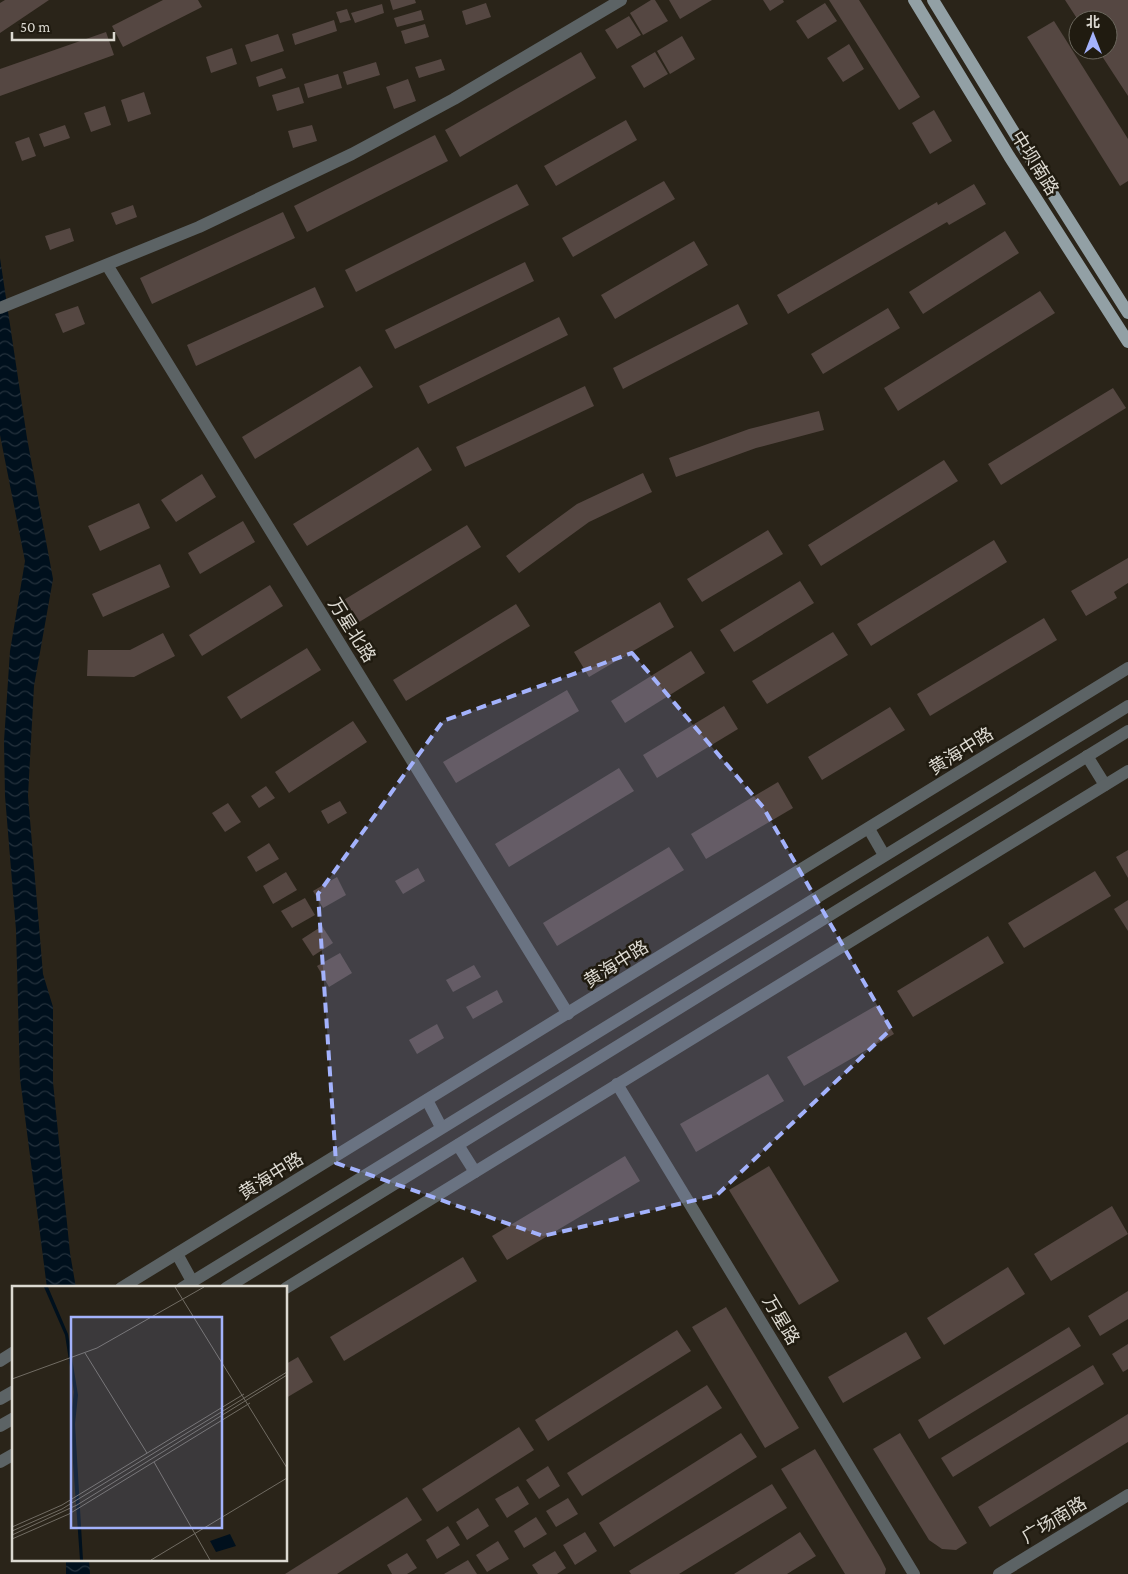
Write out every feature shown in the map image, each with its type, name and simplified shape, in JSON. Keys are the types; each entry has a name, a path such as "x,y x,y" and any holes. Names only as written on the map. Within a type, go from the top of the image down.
{"main road":[{"name":"中坝南路","path":"914,0 1009,156 1128,342"},
{"name":"中坝南路","path":"933,0 1128,313"}],"street":[{"path":"0,308 198,227 352,154 454,99 621,0"},
{"name":"万星北路","path":"107,265 568,1014"},
{"name":"黄海中路","path":"125,1286 1128,668"},
{"path":"177,1254 187,1285 1128,706"},
{"path":"229,1286 1128,731"},
{"path":"1087,756 1105,785"},
{"path":"288,1287 1128,771"},
{"path":"869,828 884,855"},
{"name":"万星路","path":"617,1084 914,1574"},
{"path":"427,1100 441,1127"},
{"path":"458,1144 475,1172"},
{"path":"0,1361 12,1353"},
{"path":"0,1399 12,1391"},
{"path":"0,1426 12,1419"},
{"path":"0,1462 12,1455"},
{"name":"广场南路","path":"999,1574 1128,1495"}],"highlighted area":[{"path":"632,653 763,807 891,1029 717,1195 543,1236 336,1163 318,894 443,721"}],"water":[{"path":"0,258 27,438 53,579 34,686 28,796 43,974 53,1007 53,1082 70,1253 76,1286 47,1286 20,1078 16,930 5,796 4,741 10,651 25,561 0,435"},
{"path":"66,1562 89,1562 90,1574 66,1574"}],"building":[{"path":"5,0 49,0 0,33 0,3"},
{"path":"163,0 198,0 202,7 123,47 112,26"},
{"path":"390,0 415,0 416,3 393,10"},
{"path":"651,0 655,0 668,21 643,35 630,13"},
{"path":"669,0 712,0 680,19"},
{"path":"763,0 783,0 784,2 770,11"},
{"path":"829,0 859,0 920,97 899,110"},
{"path":"1065,0 1128,0 1128,96 1105,60 1118,60 1118,10 1072,10"},
{"path":"486,3 491,17 466,25 462,11"},
{"path":"825,3 837,21 808,39 796,21"},
{"path":"382,4 384,13 355,23 351,13"},
{"path":"347,9 351,20 340,23 336,12"},
{"path":"421,10 424,20 397,27 394,18"},
{"path":"629,16 641,35 617,49 605,30"},
{"path":"334,20 337,31 295,45 292,34"},
{"path":"1054,21 1068,43 1068,60 1078,60 1128,139 1128,181 1120,186 1027,37"},
{"path":"425,24 429,37 405,44 401,31"},
{"path":"106,32 114,55 0,96 0,69"},
{"path":"278,34 284,51 251,62 245,45"},
{"path":"682,36 695,59 670,74 657,51"},
{"path":"849,44 864,69 843,82 827,58"},
{"path":"232,48 237,64 211,73 206,57"},
{"path":"581,52 596,78 460,157 445,130"},
{"path":"655,52 668,74 644,88 631,66"},
{"path":"441,59 445,70 419,78 415,67"},
{"path":"376,62 380,75 347,85 343,72"},
{"path":"282,68 286,78 259,87 256,77"},
{"path":"338,74 342,88 308,98 304,84"},
{"path":"408,79 416,101 394,109 386,87"},
{"path":"299,87 304,103 277,111 272,95"},
{"path":"144,92 151,114 128,122 121,100"},
{"path":"105,106 111,125 91,132 84,113"},
{"path":"934,110 952,141 930,154 912,123"},
{"path":"626,120 637,140 556,186 544,166"},
{"path":"65,125 70,138 44,147 39,134"},
{"path":"312,125 317,141 293,148 288,131"},
{"path":"435,135 448,161 307,232 294,206"},
{"path":"29,137 36,156 22,161 15,142"},
{"path":"664,181 675,199 573,257 562,238"},
{"path":"517,184 529,205 356,292 345,270"},
{"path":"974,184 986,204 949,225 947,222 788,314 777,295 937,202 938,205"},
{"path":"133,205 137,217 116,225 111,213"},
{"path":"283,212 295,238 152,304 140,278"},
{"path":"70,228 74,241 50,250 45,236"},
{"path":"1005,231 1019,253 923,314 909,292"},
{"path":"694,241 708,265 615,319 601,295"},
{"path":"525,262 534,281 395,349 385,330"},
{"path":"315,287 324,307 196,366 187,345"},
{"path":"1040,291 1055,313 898,411 884,388"},
{"path":"738,304 748,324 623,389 613,368"},
{"path":"78,306 85,324 63,333 55,314"},
{"path":"888,308 900,328 823,374 811,354"},
{"path":"559,317 568,335 428,404 419,386"},
{"path":"360,366 373,387 255,459 242,437"},
{"path":"585,386 594,406 465,467 456,447"},
{"path":"1113,388 1126,408 1001,485 988,464"},
{"path":"819,411 824,430 756,448 676,477 669,458 749,429"},
{"path":"418,447 432,470 307,546 293,524"},
{"path":"944,460 958,481 821,566 808,545"},
{"path":"643,473 652,492 589,522 519,573 506,556 577,504"},
{"path":"202,474 216,497 176,522 161,500"},
{"path":"139,503 150,528 100,551 88,526"},
{"path":"243,521 255,542 200,574 188,553"},
{"path":"467,525 481,547 356,624 342,601"},
{"path":"768,530 783,554 702,602 687,579"},
{"path":"994,540 1007,562 871,646 857,624"},
{"path":"1128,558 1128,583 1114,592 1117,598 1086,616 1071,591"},
{"path":"160,564 170,587 103,617 92,594"},
{"path":"800,581 814,603 734,652 720,630"},
{"path":"270,585 283,606 202,656 189,635"},
{"path":"660,602 674,627 589,677 574,652"},
{"path":"516,604 530,626 406,701 393,680"},
{"path":"1044,618 1057,640 930,716 917,694"},
{"path":"833,632 848,655 767,704 752,681"},
{"path":"163,633 175,656 134,677 87,676 88,650 130,650"},
{"path":"307,648 321,670 241,719 227,697"},
{"path":"691,651 705,673 625,723 611,701"},
{"path":"567,690 579,711 456,783 443,762"},
{"path":"724,706 738,729 657,778 643,755"},
{"path":"890,707 905,730 822,780 808,757"},
{"path":"353,721 367,742 289,793 275,772"},
{"path":"619,768 634,791 509,867 495,844"},
{"path":"778,782 793,808 706,859 691,834"},
{"path":"266,786 275,798 259,808 251,796"},
{"path":"340,801 347,813 328,824 321,811"},
{"path":"228,803 241,822 225,832 212,813"},
{"path":"269,843 279,859 256,872 247,857"},
{"path":"669,847 684,870 557,946 543,923"},
{"path":"1128,850 1128,878 1116,857"},
{"path":"418,868 425,881 403,894 395,881"},
{"path":"1095,871 1111,896 1024,948 1008,923"},
{"path":"286,872 297,890 273,904 263,886"},
{"path":"337,877 346,895 323,908 313,891"},
{"path":"305,898 315,915 292,928 281,911"},
{"path":"1128,900 1128,931 1114,909"},
{"path":"322,926 333,943 313,956 302,939"},
{"path":"988,936 1004,963 913,1017 897,991"},
{"path":"340,953 352,973 329,987 317,966"},
{"path":"474,965 481,977 453,992 446,980"},
{"path":"497,990 503,1002 473,1019 466,1007"},
{"path":"877,1005 894,1034 804,1086 787,1057"},
{"path":"437,1024 444,1038 417,1054 409,1040"},
{"path":"768,1074 784,1101 696,1152 680,1124"},
{"path":"625,1156 640,1181 507,1260 492,1236"},
{"path":"769,1166 839,1281 799,1305 729,1190"},
{"path":"1112,1206 1128,1234 1051,1281 1034,1254"},
{"path":"463,1257 477,1281 344,1361 330,1337"},
{"path":"1008,1267 1025,1294 944,1345 927,1318"},
{"path":"1128,1291 1128,1319 1100,1336 1088,1316"},
{"path":"726,1307 799,1428 765,1448 692,1327"},
{"path":"1069,1327 1081,1346 929,1439 918,1420"},
{"path":"677,1330 691,1351 548,1441 535,1420"},
{"path":"906,1332 921,1358 843,1403 828,1377"},
{"path":"1128,1344 1128,1369 1123,1372 1112,1354"},
{"path":"298,1357 313,1382 288,1397 288,1363"},
{"path":"1093,1365 1104,1384 953,1477 941,1458"},
{"path":"707,1385 722,1408 582,1496 567,1473"},
{"path":"1128,1414 1128,1442 990,1527 978,1507"},
{"path":"519,1427 534,1450 437,1512 422,1489"},
{"path":"741,1433 757,1457 614,1547 599,1523"},
{"path":"900,1433 967,1543 956,1550 942,1549 929,1540 873,1449"},
{"path":"815,1449 880,1557 886,1569 885,1574 845,1574 781,1469"},
{"path":"548,1466 560,1486 539,1499 526,1480"},
{"path":"772,1484 787,1508 679,1574 631,1574 629,1571"},
{"path":"518,1486 529,1504 507,1518 495,1499"},
{"path":"407,1497 422,1520 337,1574 285,1574"},
{"path":"568,1498 578,1514 556,1527 546,1511"},
{"path":"478,1508 489,1526 467,1540 456,1522"},
{"path":"536,1517 547,1534 524,1548 514,1531"},
{"path":"448,1526 460,1545 437,1559 426,1540"},
{"path":"585,1532 597,1551 575,1565 563,1545"},
{"path":"800,1532 816,1556 787,1574 734,1574"},
{"path":"498,1541 509,1559 487,1572 476,1555"},
{"path":"555,1551 566,1568 557,1574 538,1574 532,1565"},
{"path":"407,1553 417,1568 407,1574 392,1574 387,1565"},
{"path":"468,1560 477,1574 444,1574"}]}
